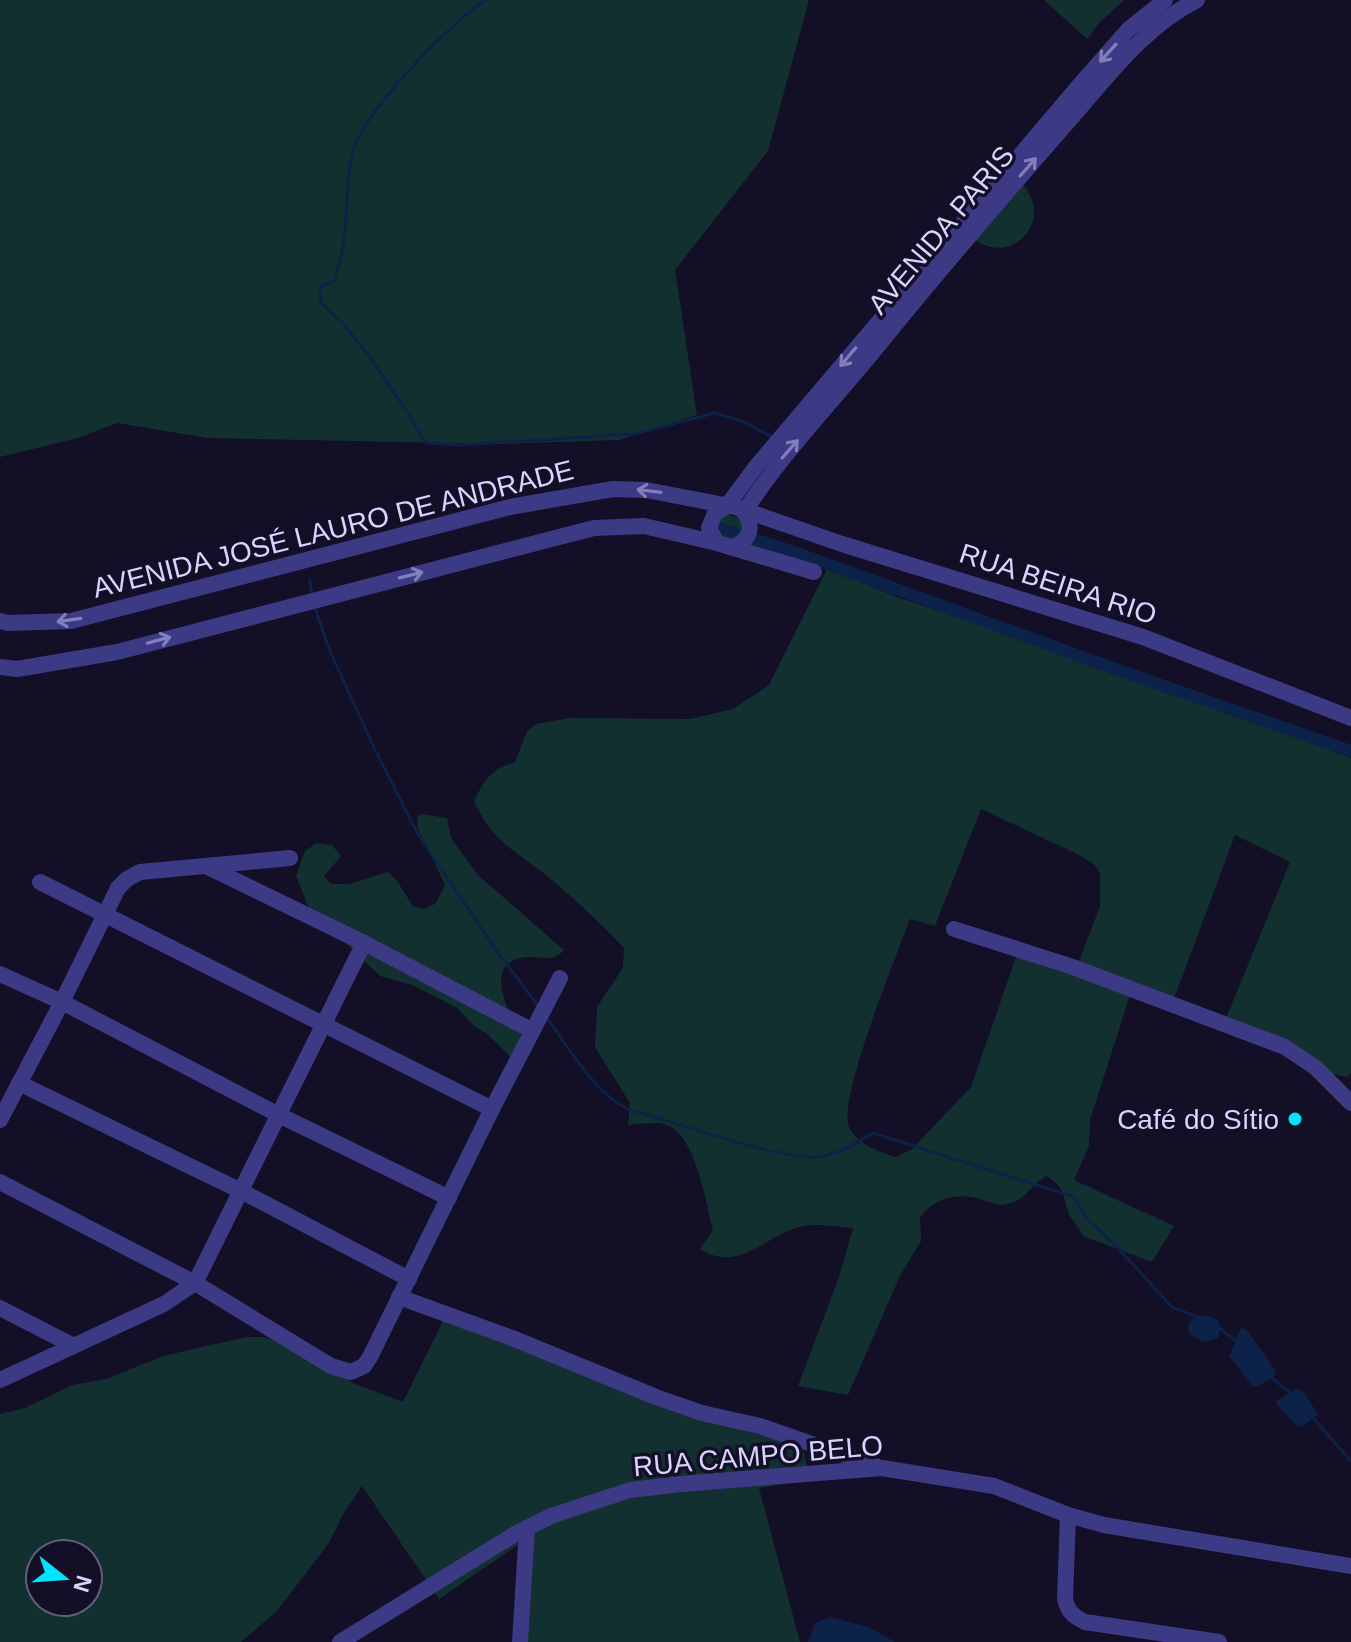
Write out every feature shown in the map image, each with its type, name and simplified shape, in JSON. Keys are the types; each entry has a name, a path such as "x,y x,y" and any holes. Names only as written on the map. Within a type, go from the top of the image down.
{"street":[{"name":"AVENIDA PARIS","path":"726,507 765,456 1020,153 1128,30 1165,0"},
{"name":"AVENIDA PARIS","path":"744,512 782,458 1098,87 1162,20 1197,0"},
{"name":"AVENIDA JOSÉ LAURO DE ANDRADE","path":"0,621 71,621 510,507 613,489 646,490 726,507"},
{"path":"726,507 735,507 744,512 749,522 749,534 742,543 724,545 711,534 710,523 715,513 726,507"},
{"name":"RUA BEIRA RIO","path":"744,512 1143,637 1351,718"},
{"path":"0,667 17,669 117,652 594,528 644,526 724,545 814,572"},
{"path":"0,1120 104,914 118,888 127,879 140,872 290,858"},
{"path":"206,866 535,1024"},
{"path":"40,882 492,1109"},
{"path":"954,929 1073,967 1285,1047 1316,1068 1351,1103"},
{"path":"0,1380 164,1304 195,1283 364,943"},
{"path":"0,974 62,1002 279,1115 449,1198"},
{"path":"0,1182 195,1283 331,1366 351,1372 364,1366 370,1357 560,978"},
{"path":"19,1083 241,1191 409,1279"},
{"path":"399,1297 679,1405 760,1426 882,1468"},
{"path":"0,1308 74,1346"},
{"name":"RUA CAMPO BELO","path":"340,1642 527,1528 551,1516 630,1490 882,1468 994,1486 1068,1515 1144,1533 1351,1566"},
{"path":"1068,1515 1065,1599 1068,1611 1085,1622 1219,1642"},
{"path":"520,1642 527,1528"}],"green space":[{"path":"0,0 809,0 768,151 675,270 697,415 619,440 501,444 207,438 117,423 78,438 0,457"},
{"path":"1044,0 1124,0 1087,39"},
{"path":"1022,184 1031,198 1034,211 1032,224 1025,236 1003,248 974,239"},
{"path":"726,514 740,518 743,527 737,540 723,540 716,523"},
{"path":"827,569 900,598 1086,661 1168,694 1243,717 1351,758 1351,1073 1348,1077 1321,1072 1225,1021 1290,862 1235,835 1172,1004 1131,992 1090,1120 1089,1146 1074,1180 1174,1226 1152,1262 1083,1236 1069,1214 1060,1188 1046,1176 1020,1199 1007,1204 960,1196 938,1202 920,1217 921,1241 900,1276 848,1395 798,1386 839,1277 853,1228 804,1226 754,1250 728,1257 714,1256 700,1249 713,1230 698,1172 685,1142 667,1125 628,1125 630,1103 595,1047 597,1007 623,968 624,948 566,892 505,844 489,827 474,801 489,776 515,762 527,731 536,724 570,718 690,719 733,709 769,685","holes":["981,809 1095,865 1100,874 1100,906 1075,972 1017,954 971,1087 911,1150 895,1157 862,1142 849,1127 848,1111 870,1025 910,919 935,926"]},
{"path":"422,814 447,818 451,838 478,875 564,950 552,958 528,957 512,961 504,969 501,980 503,994 514,1022 528,1045 517,1063 457,1008 412,985 380,976 309,908 296,876 305,851 317,843 332,845 341,856 324,876 331,884 349,884 388,872 413,906 425,909 436,903 445,885 418,829 417,817"},
{"path":"445,1317 793,1443 803,1450 807,1466 798,1482 759,1488 800,1642 521,1642 525,1540 439,1599 362,1486 329,1543 277,1611 241,1642 0,1642 0,1414 25,1408 72,1385 106,1379 163,1356 246,1337 278,1341 355,1384 403,1402"}],"water":[{"path":"1207,1315 1219,1321 1220,1330 1218,1338 1203,1342 1189,1334 1188,1325 1193,1318"},
{"path":"1241,1328 1246,1329 1276,1371 1274,1376 1257,1387 1252,1386 1229,1356"},
{"path":"1297,1388 1304,1392 1317,1413 1302,1427 1296,1425 1277,1405 1277,1401"},
{"path":"831,1617 871,1628 895,1642 808,1642 815,1623"}],"waterway":[{"path":"485,0 428,50 387,96 357,140 351,159 342,252 333,282 320,286 321,303 342,322 372,360 428,443 459,445 634,434 715,413 742,421 772,437"},
{"path":"717,527 1351,751"},
{"path":"310,579 312,597"},
{"path":"315,608 329,649 419,836 496,950 539,1007"},
{"path":"546,1017 593,1081 628,1109 757,1148 807,1157 838,1152 873,1133 1074,1197 1087,1219 1172,1307 1200,1318"},
{"path":"1218,1327 1237,1342"},
{"path":"1270,1376 1289,1392"},
{"path":"1313,1418 1350,1460"}],"place":[{"name":"Café do Sítio","path":"1295,1119"}]}
